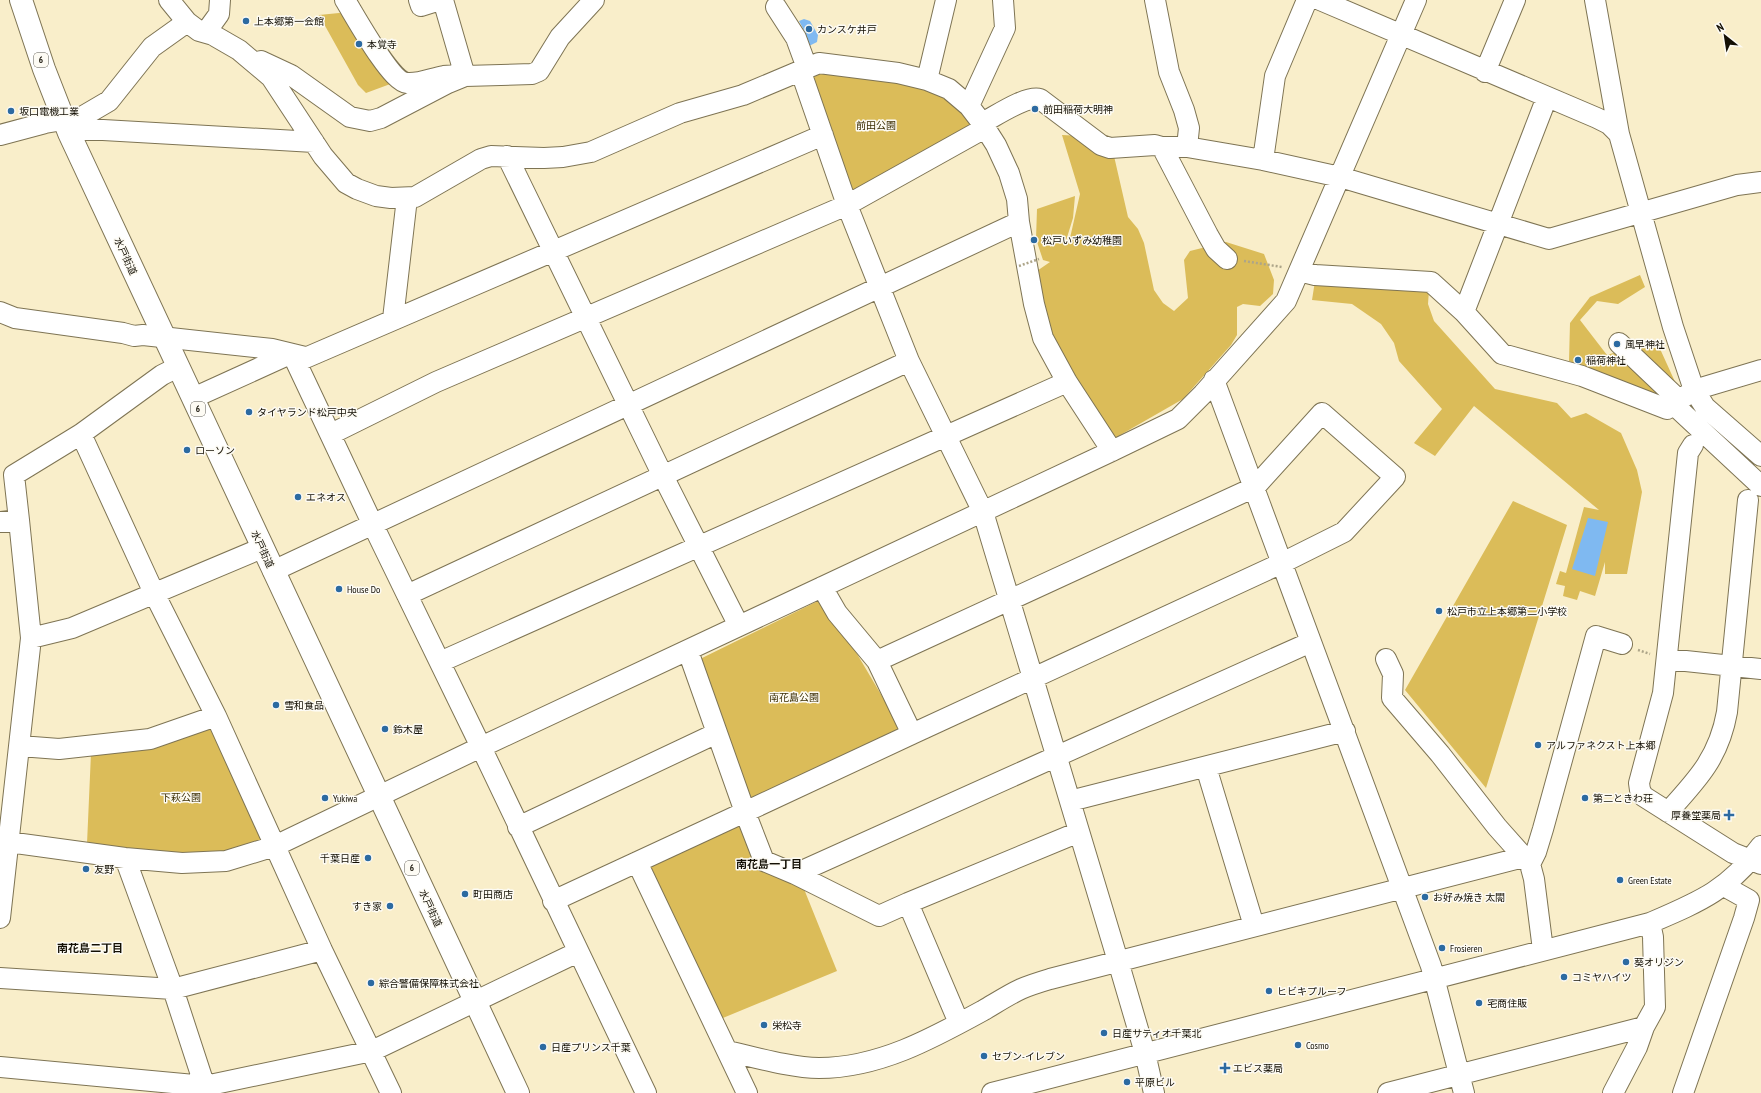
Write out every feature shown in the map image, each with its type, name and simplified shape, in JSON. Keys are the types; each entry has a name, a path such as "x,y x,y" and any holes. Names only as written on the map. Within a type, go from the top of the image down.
{"highway":[{"name":"水戸街道","path":"21,0 44,69 66,126 474,1002 518,1093"}],"street":[{"path":"169,0 187,22 198,31 206,32 291,76 350,117 359,120 381,118 448,83 466,76"},
{"path":"206,32 219,14 220,0"},
{"path":"345,0 387,66 396,77 406,83 429,81 444,76 532,74 539,71 560,37 594,0"},
{"path":"419,0 421,6 440,0"},
{"path":"443,0 466,76"},
{"path":"927,80 946,0"},
{"path":"969,106 1005,28 1003,0"},
{"path":"1155,0 1170,72 1189,128 1187,148"},
{"path":"1263,160 1274,76 1307,0"},
{"path":"1320,0 1609,124 1619,134"},
{"path":"5,842 125,858 182,863 226,861 275,846 481,747 688,651 1178,419 1203,394 1286,301 1416,0"},
{"path":"1485,72 1515,0"},
{"path":"1595,0 1619,134 1673,327 1682,398"},
{"path":"776,7 796,38 823,135 847,204 909,361 947,435 983,512 1118,961 1145,1053 1154,1093"},
{"path":"66,126 71,120 80,118 109,101 152,48 187,22"},
{"path":"239,50 271,77 314,142 346,183 376,196 407,198 415,197 427,191 481,159 491,156 544,158 563,157 591,152 680,113 743,94 819,63 898,73 927,80 949,89 969,106 984,125 996,145 1009,173 1017,199 1019,222 1034,304 1043,338 1067,382 1112,451"},
{"path":"1464,312 1548,97"},
{"path":"331,434 436,382 847,204 1015,106 1036,98 1101,145 1110,148 1155,145 1162,147 1187,148 1263,160 1340,177 1549,239 1737,185 1761,182"},
{"path":"0,135 66,126 85,130 314,142"},
{"path":"193,398 393,319 823,135"},
{"path":"1162,147 1216,249 1227,259"},
{"path":"507,156 630,404 663,476 739,626"},
{"path":"393,319 407,198"},
{"path":"273,571 372,523 1019,222"},
{"path":"1300,271 1315,275 1431,282 1464,312 1502,354 1582,376 1667,409 1682,398 1761,370"},
{"path":"0,312 15,318 123,333 134,336 272,350 298,356"},
{"path":"1619,343 1682,398 1755,493 1731,667 1727,712 1720,742 1711,760 1698,780 1668,812"},
{"path":"298,356 296,362 372,523 646,1093"},
{"path":"406,595 909,361"},
{"path":"0,918 5,842 20,746 31,638 10,521 14,475 81,434 162,375 178,367"},
{"path":"1214,380 1255,487 1431,966 1461,1084"},
{"path":"440,662 1067,382"},
{"path":"1682,398 1705,407 1761,456"},
{"path":"554,901 1282,563 1344,532 1395,477 1322,413 1255,487 877,661"},
{"path":"81,434 154,593 216,716 322,950 391,1093"},
{"path":"1693,445 1688,453 1663,693 1639,783 1640,790 1643,796 1733,853 1757,857"},
{"path":"31,638 72,628 262,548"},
{"path":"822,587 837,613 877,661 912,734"},
{"path":"727,1051 784,1063 819,1068 854,1065 909,1049 1023,988 1050,979 1403,888 1527,860 1536,852 1596,636 1622,644"},
{"path":"795,874 1311,642"},
{"path":"688,651 764,861 795,874 879,916 1079,832"},
{"path":"1386,659 1392,674 1392,698 1440,754 1497,827 1527,860 1534,879 1543,950"},
{"path":"1667,659 1761,669"},
{"path":"20,746 59,749 150,739 216,716"},
{"path":"1070,801 1345,731"},
{"path":"518,827 717,733"},
{"path":"1206,767 1254,926"},
{"path":"992,1093 1650,923 1697,903 1724,886 1757,857"},
{"path":"125,858 173,989 206,1090"},
{"path":"637,862 746,1093"},
{"path":"1683,1093 1749,900 1724,886"},
{"path":"908,903 960,1023"},
{"path":"1613,1093 1637,1047 1644,1027 1655,1007 1653,937 1650,923"},
{"path":"0,978 173,989 322,950"},
{"path":"0,1067 206,1090 372,1051 578,952"},
{"path":"1388,1093 1461,1084 1644,1027"}],"path":[{"path":"1019,266 1039,259"},
{"path":"1227,259 1300,271"}],"green space":[{"path":"349,12 393,83 366,93 358,85 319,15"},
{"name":"前田公園","path":"815,71 908,81 945,96 970,123 967,131 850,194 808,76"},
{"path":"1062,135 1082,136 1114,156 1128,217 1138,229 1144,243 1154,290 1163,303 1174,311 1188,298 1184,260 1190,251 1226,242 1264,254 1274,280 1273,294 1260,306 1243,304 1237,307 1237,335 1231,345 1183,399 1115,438 1052,341 1034,273 1050,262 1043,260 1036,239 1037,209 1075,196 1073,218 1065,244 1070,238 1080,194"},
{"path":"1640,275 1645,287 1618,304 1597,301 1580,320 1607,355 1656,340 1676,384 1664,400 1569,361 1570,323 1590,297"},
{"path":"1315,281 1429,290 1428,304 1434,321 1495,389 1557,403 1571,418 1586,413 1621,433 1637,470 1642,492 1627,574 1605,574 1605,562 1595,596 1580,591 1577,600 1563,596 1565,586 1556,584 1560,571 1566,573 1584,507 1599,510 1474,406 1435,456 1414,443 1442,409 1399,361 1394,343 1381,324 1352,304 1312,300"},
{"path":"1513,501 1567,525 1486,788 1405,690"},
{"name":"南花島公園","path":"824,598 902,730 751,804 700,659"},
{"name":"下萩公園","path":"200,726 216,729 262,837 258,843 216,855 169,855 87,844 91,753"},
{"path":"741,822 804,889 837,971 718,1020 649,867"}],"water":[{"path":"804,19 810,21 818,35 817,42 807,47 801,38 806,34 799,21"},
{"path":"1588,518 1608,522 1595,576 1572,569"}],"place":[{"name":"上本郷第一会館","path":"246,21"},
{"name":"カンスケ井戸","path":"809,29"},
{"name":"本覚寺","path":"359,44"},
{"name":"前田稲荷大明神","path":"1035,109"},
{"name":"坂口電機工業","path":"11,111"},
{"name":"松戸いずみ幼稚園","path":"1034,240"},
{"name":"風早神社","path":"1617,344"},
{"name":"稲荷神社","path":"1578,360"},
{"name":"タイヤランド松戸中央","path":"249,412"},
{"name":"ローソン","path":"187,450"},
{"name":"エネオス","path":"298,497"},
{"name":"House Do","path":"339,589"},
{"name":"松戸市立上本郷第二小学校","path":"1439,611"},
{"name":"雪和食品","path":"276,705"},
{"name":"鈴木屋","path":"385,729"},
{"name":"アルファネクスト上本郷","path":"1538,745"},
{"name":"Yukiwa","path":"325,798"},
{"name":"第二ときわ荘","path":"1585,798"},
{"name":"厚養堂薬局","path":"1729,815"},
{"name":"千葉日産","path":"368,858"},
{"name":"友野","path":"86,869"},
{"name":"Green Estate","path":"1620,880"},
{"name":"町田商店","path":"465,894"},
{"name":"お好み焼き 太閤","path":"1425,897"},
{"name":"すき家","path":"390,906"},
{"name":"Frosieren","path":"1442,948"},
{"name":"葵オリジン","path":"1626,962"},
{"name":"コミヤハイツ","path":"1564,977"},
{"name":"綜合警備保障株式会社","path":"371,983"},
{"name":"ヒビキプルーフ","path":"1269,991"},
{"name":"宅商住販","path":"1479,1003"},
{"name":"栄松寺","path":"764,1025"},
{"name":"日産サティオ千葉北","path":"1104,1033"},
{"name":"Cosmo","path":"1298,1045"},
{"name":"日産プリンス千葉","path":"543,1047"},
{"name":"セブン-イレブン","path":"984,1056"},
{"name":"エビス薬局","path":"1225,1068"},
{"name":"平原ビル","path":"1127,1082"}],"district":[{"name":"南花島一丁目","path":"769,864"},
{"name":"南花島二丁目","path":"90,948"}]}
